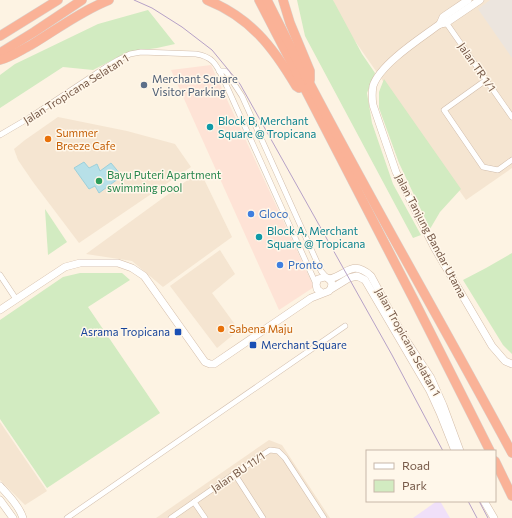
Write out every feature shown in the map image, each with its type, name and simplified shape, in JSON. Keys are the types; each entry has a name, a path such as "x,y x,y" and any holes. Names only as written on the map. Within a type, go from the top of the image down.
{"highway":[{"path":"0,36 58,0"},
{"path":"0,53 82,0"},
{"path":"0,60 9,57 86,11 109,0"},
{"path":"207,0 236,14 256,31 272,50 296,86 307,94"},
{"path":"258,0 415,302 489,450"},
{"path":"267,0 310,84 512,453"},
{"path":"282,0 292,30 310,71 310,84"},
{"path":"496,463 512,496"}],"street":[{"path":"443,21 468,0"},
{"path":"443,21 480,0"},
{"name":"Jalan Tanjung Bandar Utama","path":"443,21 396,56 383,69 374,85 372,94 373,105 396,172 434,247 492,346 505,361 512,364"},
{"name":"Jalan TR 1/1","path":"443,21 512,117"},
{"name":"Jalan Tropicana Selatan 1","path":"0,136 106,67 130,54 141,52 204,55 216,63 316,285"},
{"name":"Jalan Tropicana Selatan 1","path":"219,71 225,71 227,73 242,96 321,271 328,278 333,278 349,269 356,268 365,271 371,276 402,334 431,378 460,450"},
{"path":"486,80 444,110 484,168 498,170 512,160"},
{"path":"0,310 65,267 80,263 97,262 118,264 132,268 144,276 205,362 214,364 311,298 322,293 327,293 331,289 332,284 328,278 320,278 311,298"},
{"path":"0,275 16,299"},
{"name":"Jalan Tropicana Selatan 1","path":"331,289 349,278 357,276 366,280 430,391 455,450"},
{"path":"316,285 318,291 322,293"},
{"path":"67,518 345,326"},
{"name":"Jalan BU 11/1","path":"171,518 270,450 278,451 285,458 324,518"},
{"path":"234,474 264,518"},
{"path":"0,486 22,513 23,518"},
{"path":"0,500 13,518"},
{"path":"194,502 205,518"},
{"path":"480,502 489,518"},
{"path":"485,502 494,518"}],"shaded area":[{"path":"333,0 512,0 512,168 466,200 341,21"},
{"path":"490,0 512,0 512,58 478,9"},
{"path":"211,65 314,287 279,310 171,70"},
{"path":"58,117 127,131 175,144 191,167 79,243 33,182 18,160 14,149"},
{"path":"200,171 232,237 163,287 132,261 86,254"},
{"path":"220,250 235,274 212,293 239,330 217,348 170,286"},
{"path":"0,422 47,491 25,505 0,480"},
{"path":"269,440 282,445 330,518 156,518"},
{"path":"436,502 441,502 450,518 413,518"}],"green space":[{"path":"297,0 333,0 362,54 375,73 367,93 372,123 393,184 421,235 413,238 305,36"},
{"path":"148,10 175,44 128,52 93,70 63,67 0,108 0,75 15,64 98,24"},
{"path":"384,79 461,189 440,212 430,229 399,163 379,108 379,92"},
{"path":"45,209 67,242 48,255"},
{"path":"512,253 512,354 503,345 463,280"},
{"path":"80,273 122,273 130,280 88,307 160,413 47,488 0,419 0,320 63,277"}],"water":[{"name":"Bayu Puteri Apartment swimming pool","path":"84,162 89,168 97,164 100,171 111,163 122,176 99,193 95,186 89,189 74,168"}],"tram line":[{"path":"134,0 152,8 182,27 212,50 240,84 392,355 442,450"},
{"path":"469,502 477,518"},
{"path":"480,502 488,518"}],"place":[{"name":"Merchant Square Visitor Parking","path":"144,85"},
{"name":"Block B, Merchant Square @ Tropicana","path":"210,127"},
{"name":"Summer Breeze Cafe","path":"48,139"},
{"name":"Bayu Puteri Apartment swimming pool","path":"99,181"},
{"name":"Gloco","path":"251,214"},
{"name":"Block A, Merchant Square @ Tropicana","path":"259,237"},
{"name":"Pronto","path":"280,265"},
{"name":"Sabena Maju","path":"221,329"},
{"name":"Asrama Tropicana","path":"178,332"},
{"name":"Merchant Square","path":"253,345"}]}
